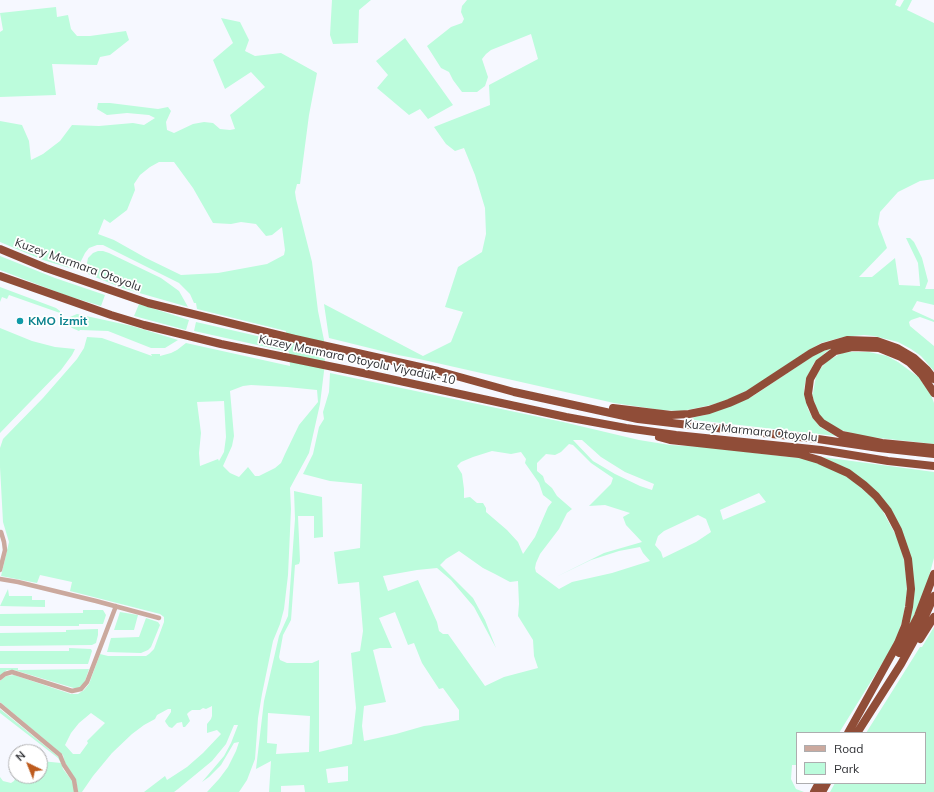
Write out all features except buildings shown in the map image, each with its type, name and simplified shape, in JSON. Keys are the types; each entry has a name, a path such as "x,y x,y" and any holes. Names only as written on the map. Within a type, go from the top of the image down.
{"highway":[{"name":"Kuzey Marmara Otoyolu","path":"0,249 46,268 148,303"},
{"name":"Kuzey Marmara Otoyolu Viyadük-10","path":"0,276 39,291 144,325 221,344 566,416"},
{"name":"Kuzey Marmara Otoyolu Viyadük-10","path":"148,303 295,339 424,368 514,392 568,403"},
{"path":"568,403 661,415 700,412 738,400 811,353 823,347 847,340 878,341 897,348 914,358 928,370 934,379"},
{"path":"934,393 922,375 909,362 901,357 879,348 852,347 835,351 819,363 810,379 808,394 816,416 822,423 842,435 882,442 934,448"},
{"name":"Kuzey Marmara Otoyolu","path":"568,403 638,419 818,439 934,454"},
{"name":"Kuzey Marmara Otoyolu","path":"566,416 626,428 676,435 821,450 888,461 934,466"},
{"path":"626,428 670,440 799,454 819,460 848,473 876,496 888,511 898,530 908,559 911,589 909,607 905,626 898,643 850,732"},
{"path":"850,732 904,645 925,601 934,574"},
{"path":"859,732 908,651 934,596"},
{"path":"859,732 906,662 934,617"}],"street":[{"path":"0,570 5,550 1,532"},
{"path":"0,579 25,583 159,618"},
{"path":"0,678 5,674 12,672 72,691 81,689 87,682 116,606"},
{"path":"0,705 60,755 64,765 74,780 76,792"}],"green space":[{"path":"332,0 371,0 359,10 358,43 333,44 330,35"},
{"path":"467,0 897,0 895,5 900,7 904,0 912,0 907,10 934,23 934,179 920,181 898,192 880,212 878,224 887,248 859,277 872,277 895,258 899,285 920,286 918,263 906,238 910,238 914,242 922,258 928,281 925,289 934,289 934,305 917,301 912,310 934,320 934,322 920,317 909,322 910,326 934,346 934,371 921,356 898,342 864,335 843,337 821,343 752,388 730,399 711,405 681,411 661,410 614,403 398,355 329,338 324,304 423,356 451,342 463,312 445,307 458,267 482,252 486,234 485,208 475,175 464,148 455,151 446,144 434,127 490,105 489,85 538,59 531,34 491,50 482,59 488,77 485,86 477,92 462,92 449,72 441,68 427,46 451,27 462,23 464,19 461,12 462,6"},
{"path":"56,7 57,17 68,15 71,29 77,36 90,36 126,31 129,40 110,55 100,57 97,65 52,64 56,95 0,97 0,32 3,30 0,13"},
{"path":"221,18 240,22 249,40 245,51 255,56 281,53 317,73 309,115 300,184 297,184 295,192 312,262 318,311 324,340 325,363 320,404 309,453 290,488 291,509 288,575 284,609 273,641 262,694 258,718 255,759 247,780 239,792 207,792 228,767 236,751 239,742 234,743 221,765 202,782 224,756 238,725 234,725 226,744 212,761 174,792 144,792 165,776 167,780 187,767 221,734 217,730 207,733 207,724 212,716 212,706 206,709 203,708 200,710 192,710 187,714 190,721 185,727 183,727 182,722 177,723 172,728 169,727 165,721 171,712 171,709 168,709 157,715 155,719 132,734 112,753 82,792 78,792 76,780 65,763 63,755 0,702 0,681 6,676 14,675 71,694 78,694 89,684 100,654 108,656 146,656 149,654 154,649 164,622 164,617 160,614 70,591 72,582 40,575 37,583 1,576 9,542 3,522 0,448 3,439 43,398 77,359 84,348 87,337 102,338 152,356 151,354 160,354 160,356 171,353 186,343 290,366 289,352 194,331 196,322 288,343 286,331 197,309 196,303 194,303 190,294 179,283 103,245 97,245 89,248 80,263 73,269 43,260 0,242 0,121 22,125 29,141 31,160 43,154 60,141 72,125 99,126 133,123 144,125 155,118 149,115 127,113 107,115 97,109 98,103 158,109 168,107 171,111 166,122 167,130 174,133 193,124 204,122 213,123 220,129 235,129 230,115 265,87 251,72 225,89 213,60 233,43","holes":["159,162 174,162 193,188 213,223 231,224 241,222 256,224 266,236 272,235 282,227 285,250 284,255 267,264 218,273 181,275 114,240 98,234 104,219 110,223 127,210 135,190 134,184 140,175","251,385 317,390 318,402 299,425 281,463 275,468 259,476 255,476 248,467 239,477 230,473 223,466 232,446 234,436 230,391 243,386","224,401 226,437 224,452 219,461 218,459 200,466 199,453 201,433 197,402","91,713 105,723 87,741 88,743 80,754 73,754 65,745 71,733 79,723"]},
{"path":"405,38 453,105 428,119 420,109 409,115 377,88 388,75 376,61"},
{"path":"98,251 109,253 161,278 179,291 188,307 122,288 88,274 88,258 93,253"},
{"path":"0,256 55,278 105,295 101,306 65,295 0,270"},
{"path":"0,287 56,308 60,311 60,313 9,295 7,299 2,297 0,302"},
{"path":"139,304 189,320 186,330 134,316"},
{"path":"77,314 132,326 178,340 165,348 151,348 108,331 79,331 69,325 70,317"},
{"path":"0,328 32,341 55,347 75,349 61,370 0,433"},
{"path":"834,347 814,363 806,379 804,389 808,409 812,417 820,427 836,436 686,419 705,415 753,396 816,354"},
{"path":"869,352 887,356 918,376 931,395 934,403 934,444 861,436 841,430 823,420 817,412 812,394 816,376 827,361 842,353"},
{"path":"330,373 563,422 639,440 670,445 703,447 807,459 843,474 874,499 881,508 899,541 905,564 907,591 903,618 898,634 891,649 840,732 796,732 796,765 792,765 791,779 796,789 804,792 305,792 304,785 281,786 281,792 269,792 271,761 256,769 264,701 279,636 288,616 295,519 294,491 322,497 323,537 314,538 314,516 298,516 300,561 299,564 295,565 291,620 283,635 279,657 280,660 287,663 312,663 319,660 319,752 352,744 356,708 351,653 360,651 363,631 359,582 338,584 334,552 360,548 362,484 330,481 303,474 313,454 319,427 324,419 323,412 329,392","holes":["573,440 582,440 601,457 625,472 654,484 652,490 615,474 593,461","569,444 573,445 591,463 613,478 611,484 589,506 605,505 630,513 623,517 626,525 642,542 604,553 556,577 591,560 619,551 640,547 650,561 612,573 572,582 559,589 536,572 536,563 540,554 559,529 567,513 572,509 557,496 552,488 545,482 543,476 537,471 537,463 546,454 555,455 561,452","492,451 511,454 521,452 526,459 525,463 539,483 543,495 552,502 548,507 535,537 523,554 518,542 507,530 486,512 486,508 483,503 477,503 470,497 464,498 462,474 457,466 461,462","759,493 766,502 723,520 720,510","698,515 706,519 711,532 696,542 663,558 661,552 655,545 658,536 664,531","459,551 483,568 510,582 518,581 518,616 533,640 534,656 538,668 504,677 485,686 448,634 443,634 439,631 437,622 418,580 388,591 383,576 437,568 451,580 474,607 496,648 485,620 473,598 440,565 446,559","395,612 408,645 414,643 422,663 439,689 443,688 459,710 459,720 424,726 364,741 362,726 364,706 386,702 373,650 380,648 392,648 379,618","268,713 310,716 309,752 276,754 277,744 267,743","348,766 348,781 328,783 326,769"]},
{"path":"822,457 934,472 934,558 925,591 908,628 912,603 899,525 846,468"},
{"path":"8,589 9,596 32,596 32,600 45,600 45,607 0,606"},
{"path":"83,610 103,610 106,615 103,624 79,624 79,626 0,626 0,614 83,613"},
{"path":"120,612 138,615 134,630 114,630"},
{"path":"146,618 158,622 160,625 151,647 148,650 141,653 107,652 111,638 139,637"},
{"path":"934,627 934,792 830,792 834,784 926,784 926,732 867,732 920,647 922,647"},
{"path":"98,629 96,643 92,645 0,646 0,633 66,632 66,630"},
{"path":"69,648 91,649 92,651 88,664 0,664 0,651 69,651"},
{"path":"0,668 18,668 18,670 89,669 84,684 77,689 14,670 7,670 0,676"},
{"path":"0,709 43,744 40,744 0,713"},
{"path":"48,748 60,758 63,769 73,782 74,792 0,792 0,777 3,781 8,782 8,784 48,784 48,762 61,763 58,758 48,750"}],"place":[{"name":"KMO İzmit","path":"20,321"}]}
